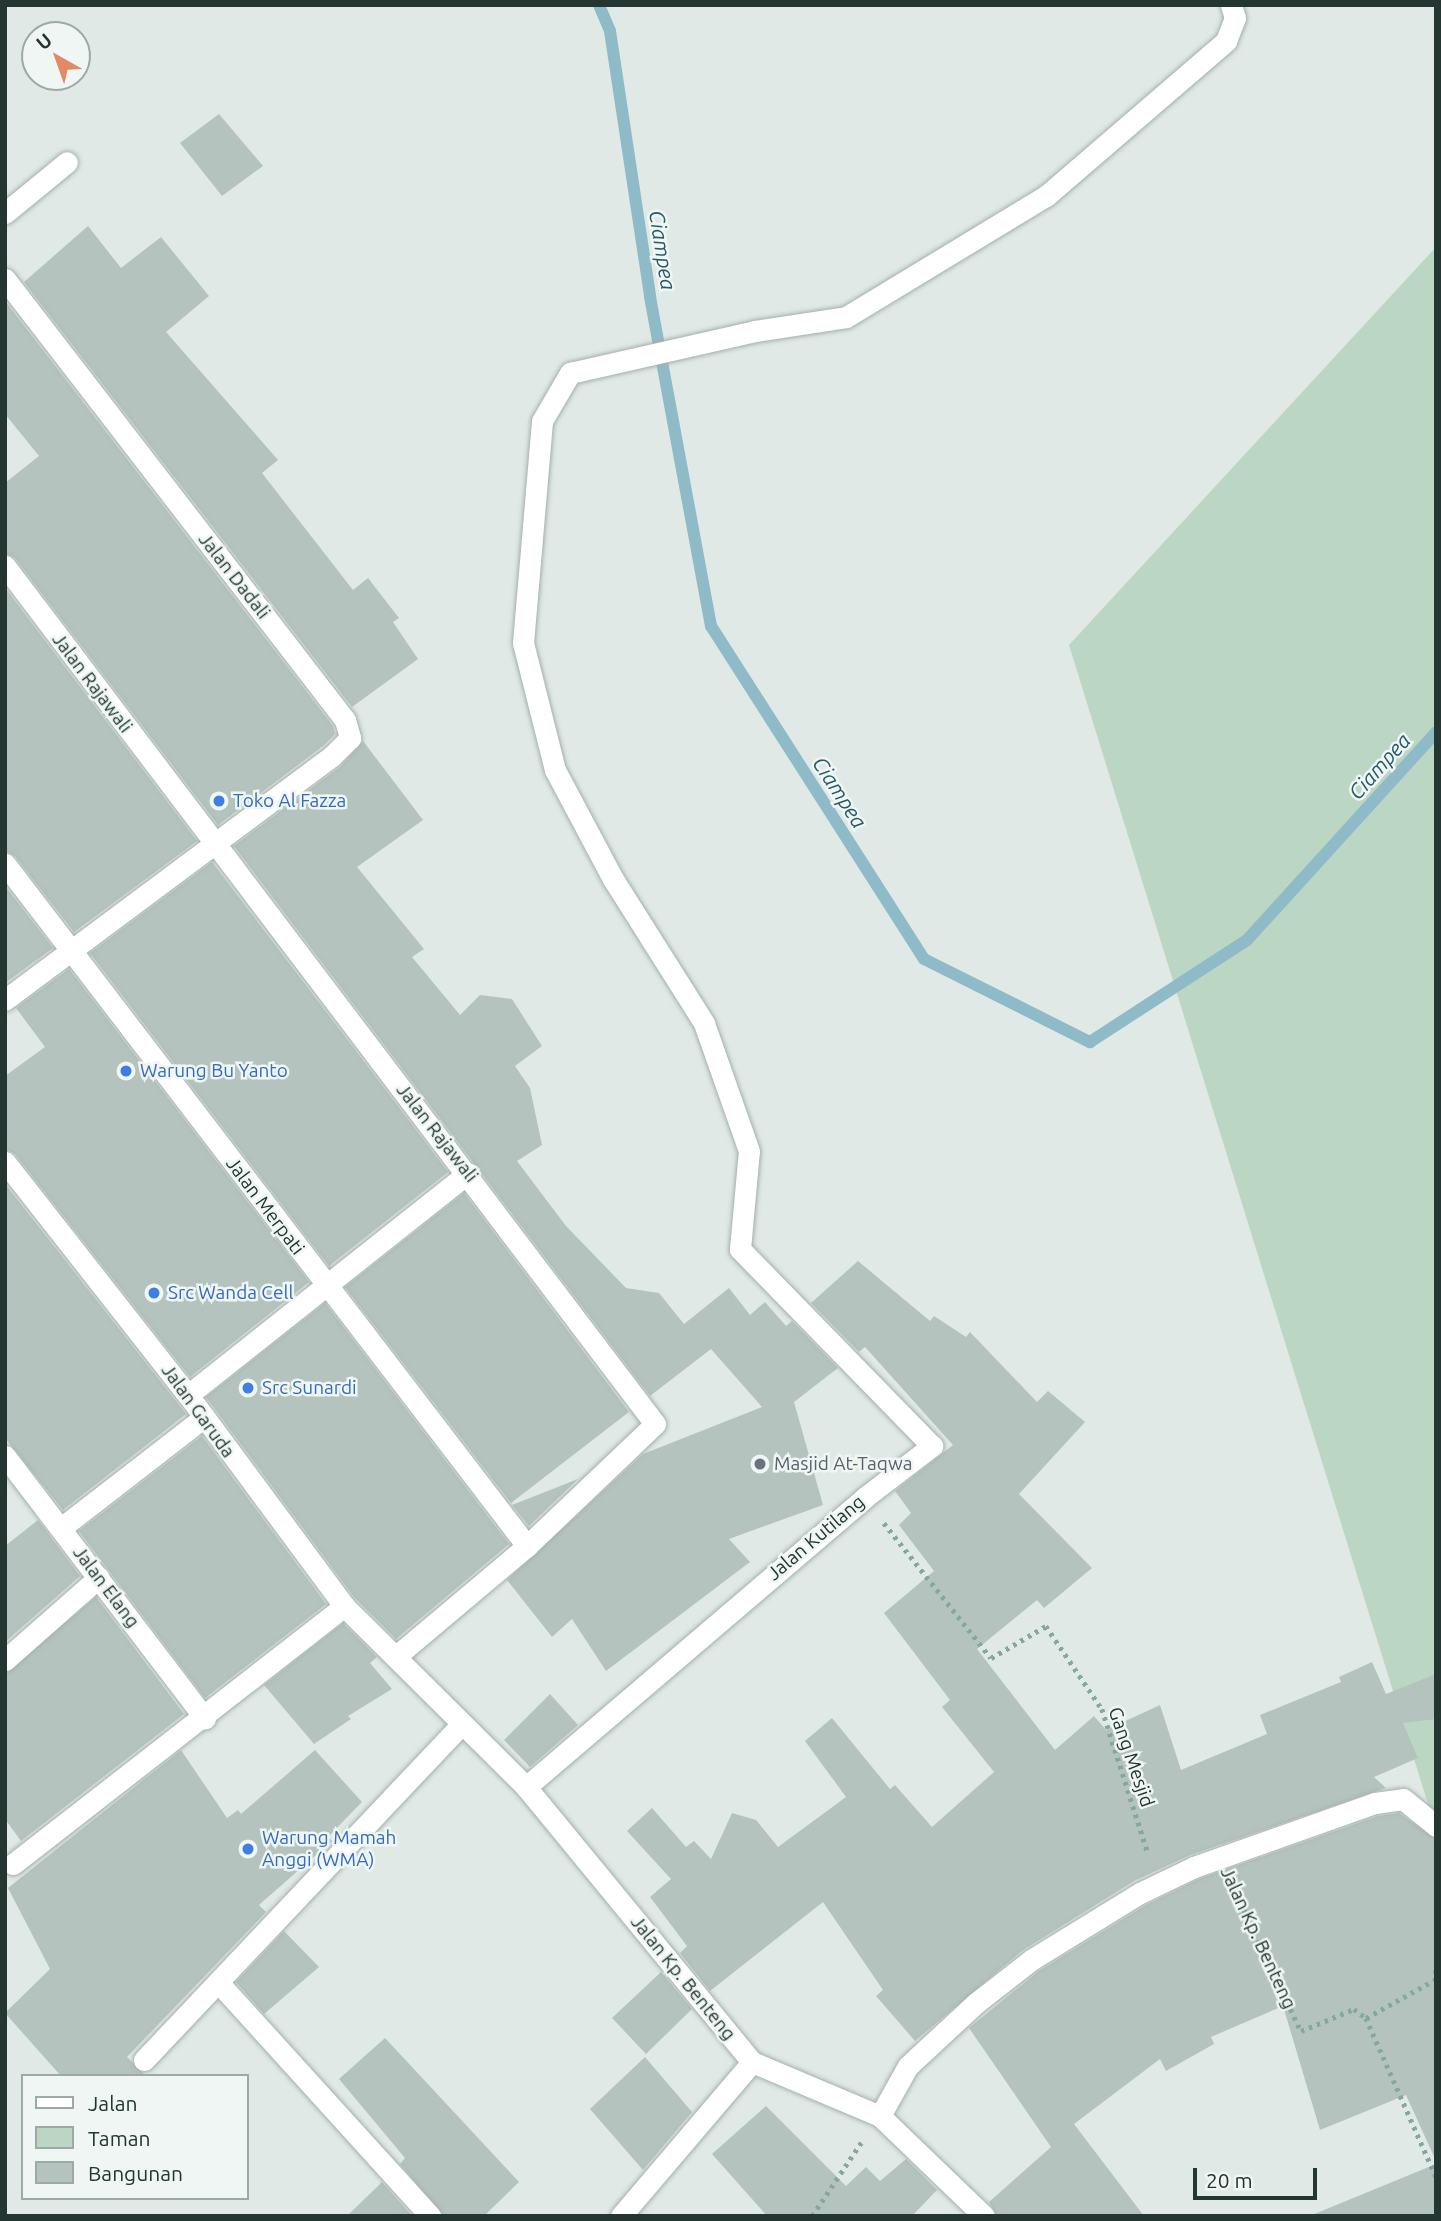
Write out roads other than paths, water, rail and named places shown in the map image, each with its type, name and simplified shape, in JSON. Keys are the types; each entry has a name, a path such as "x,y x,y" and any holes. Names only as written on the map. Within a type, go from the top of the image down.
{"street":[{"name":"Jalan Kutilang","path":"526,1787 864,1498 932,1446 740,1249 749,1151 704,1023 613,879 555,770 523,643 542,421 570,373 755,331 845,317 1046,195 1226,41 1235,18 1231,5"},
{"path":"5,213 67,162"},
{"name":"Jalan Dadali","path":"5,279 345,720 350,738 332,757 214,845"},
{"name":"Jalan Rajawali","path":"5,566 214,845 468,1173 654,1424 527,1546 395,1657"},
{"path":"5,1000 214,845"},
{"name":"Jalan Merpati","path":"5,864 527,1546"},
{"name":"Jalan Garuda","path":"5,1162 188,1395 344,1606 462,1724"},
{"path":"188,1395 468,1173"},
{"path":"61,1528 203,1418"},
{"name":"Jalan Elang","path":"5,1456 205,1719"},
{"path":"5,1660 99,1577"},
{"path":"13,1864 205,1719 344,1606"},
{"path":"144,2060 462,1724"},
{"name":"Jalan Kp. Benteng","path":"462,1724 526,1787 752,2062 880,2116 984,2216"},
{"name":"Jalan Kp. Benteng","path":"880,2116 908,2066 976,2003 1031,1960 1158,1884 1219,1857 1375,1803 1403,1799 1436,1826"},
{"path":"218,1982 430,2216"},
{"path":"621,2216 752,2062"}],"waterway":[{"name":"Ciampea","path":"599,5 610,31 650,297 711,626 924,959 1090,1042 1247,940 1436,732"}],"place":[{"name":"Toko Al Fazza","path":"219,801"},
{"name":"Warung Bu Yanto","path":"126,1071"},
{"name":"Src Wanda Cell","path":"154,1293"},
{"name":"Src Sunardi","path":"248,1388"},
{"name":"Masjid At-Taqwa","path":"760,1464"},
{"name":"Warung Mamah Anggi (WMA)","path":"248,1849"}]}
